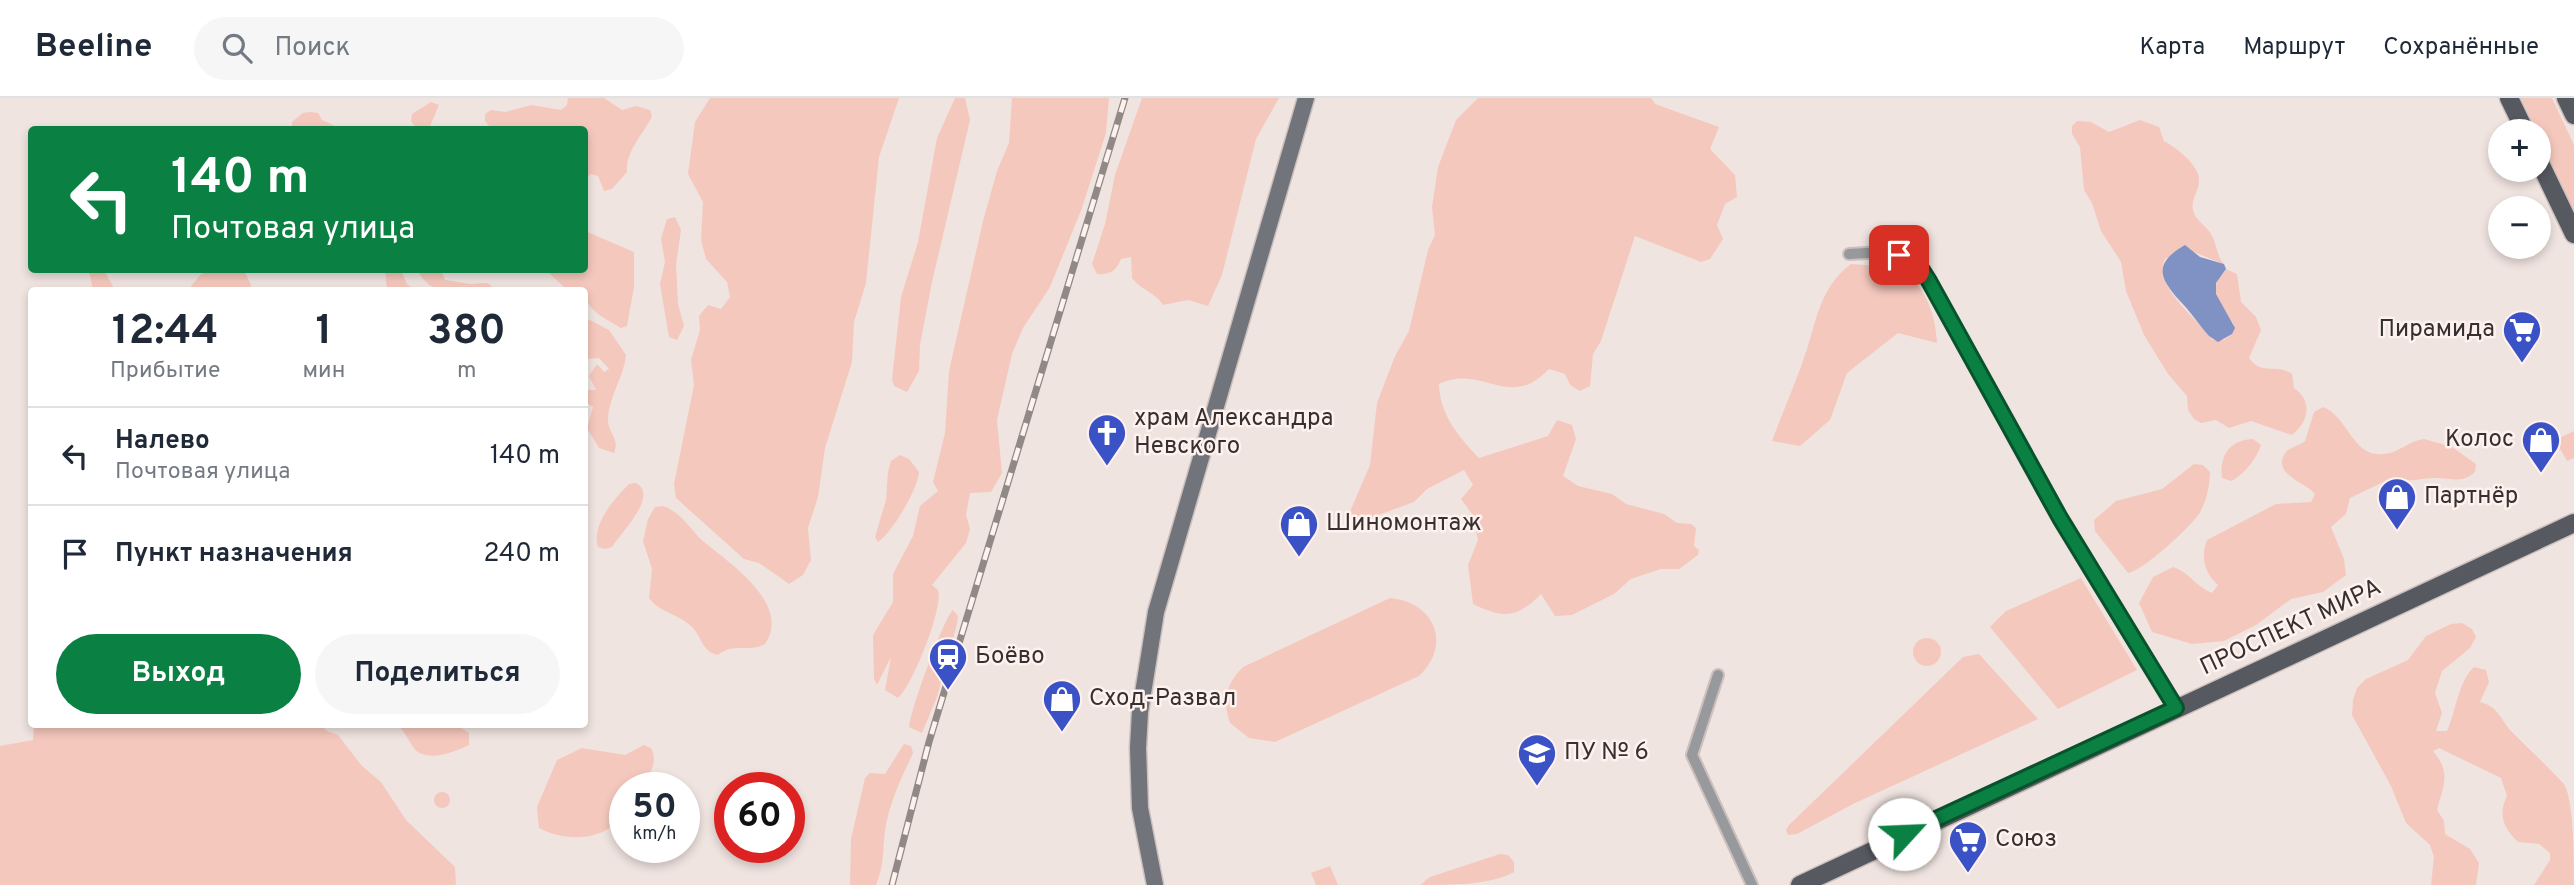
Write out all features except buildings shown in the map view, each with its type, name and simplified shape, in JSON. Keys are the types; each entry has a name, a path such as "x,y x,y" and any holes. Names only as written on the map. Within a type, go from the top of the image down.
{"main road":[{"path":"1155,885 1140,807 1138,748 1140,712 1156,612 1306,98"},
{"path":"2509,98 2519,119"},
{"path":"2566,98 2574,116"},
{"path":"2549,182 2574,234"},
{"name":"ПРОСПЕКТ МИРА","path":"1800,885 2574,523"}],"street":[{"path":"1849,254 1883,252 1915,259 2060,518 2176,708"},
{"path":"1718,675 1692,755 1752,885"}],"shaded area":[{"path":"568,98 604,98 622,110 636,106 650,110 652,116 632,150 627,172 612,189 604,191 598,176 588,176 588,126 489,126 485,121 485,114 491,110 505,112 531,105 561,110 567,105"},
{"path":"710,98 899,98 879,157 866,283 854,322 852,362 825,448 818,497 808,528 811,560 803,575 789,584 759,563 744,559 676,498 674,484 694,385 691,360 700,330 699,316 708,305 721,309 730,297 727,282 706,259 701,240 703,202 688,174 695,122"},
{"path":"955,98 965,98 970,120 932,282 920,345 919,371 907,392 894,386 892,379 901,297 918,242 937,138"},
{"path":"1012,98 1109,98 1106,133 1082,208 1050,287 1023,328 1012,354 997,420 1002,473 991,492 970,493 966,515 970,529 966,543 932,585 938,590 939,599 932,629 911,679 898,698 885,690 891,657 877,685 874,679 873,635 893,602 893,574 913,536 920,506 938,491 933,482 945,433 949,371 983,221 997,171 1009,143"},
{"path":"1142,98 1279,98 1256,139 1222,275 1208,306 1188,300 1163,305 1132,278 1131,257 1121,259 1115,269 1106,274 1097,274 1092,264 1105,224 1115,175"},
{"path":"1478,98 1651,98 1655,104 1719,127 1710,149 1735,175 1737,197 1725,204 1717,225 1723,239 1710,259 1701,262 1635,236 1601,341 1593,354 1590,386 1580,391 1570,385 1565,374 1549,369 1521,387 1469,379 1455,379 1439,384 1447,415 1457,433 1479,458 1548,436 1557,420 1572,425 1576,439 1563,476 1578,486 1612,494 1626,504 1664,514 1677,523 1691,524 1696,528 1694,546 1699,550 1698,555 1679,569 1661,569 1631,579 1614,594 1572,615 1555,616 1541,594 1525,608 1510,614 1493,612 1473,604 1468,565 1478,540 1472,514 1461,499 1473,485 1464,470 1427,489 1414,502 1343,528 1370,465 1377,403 1395,356 1409,331 1428,250 1435,235 1432,207 1438,167 1456,120"},
{"path":"2521,98 2552,98 2574,145 2574,210 2551,161 2551,119 2531,119"},
{"path":"431,102 439,105 430,126 415,126 411,121 412,114"},
{"path":"303,113 318,113 322,120 335,126 292,126 292,122"},
{"path":"2140,120 2159,127 2164,141 2180,152 2196,169 2199,185 2193,204 2194,213 2211,234 2224,264 2181,247 2175,255 2165,259 2163,269 2170,290 2213,340 2224,340 2232,334 2233,323 2220,304 2216,287 2226,269 2237,274 2241,302 2256,317 2261,330 2249,358 2259,367 2281,369 2292,374 2294,388 2304,398 2305,417 2292,435 2251,421 2229,428 2216,420 2201,423 2194,419 2188,410 2187,396 2168,374 2144,335 2126,291 2121,262 2101,231 2092,203 2084,190 2080,147 2072,134 2072,126 2077,121 2091,122 2109,132"},
{"path":"675,217 681,230 676,265 678,304 684,326 677,340 669,337 660,284 665,262 661,239 667,219"},
{"path":"588,232 634,252 634,287 627,326 621,328 593,309 588,302 588,287 564,287 549,273 588,273"},
{"path":"1894,263 1913,279 1926,297 1934,318 1937,343 1898,333 1847,373 1830,420 1800,446 1772,441 1822,302 1833,282 1851,264 1878,266"},
{"path":"90,273 106,273 113,287 92,287"},
{"path":"245,273 251,285 190,287 201,274"},
{"path":"385,273 402,273 410,287 387,287"},
{"path":"420,273 442,273 445,280 471,284 487,283 493,287 434,287 423,280"},
{"path":"588,319 609,330 626,355 609,412 609,426 616,444 614,453 599,448 588,430 593,407 588,404 588,390 596,390 589,376 597,364 604,372 609,369 599,358 588,359"},
{"path":"2323,407 2339,419 2357,444 2373,454 2389,453 2424,439 2452,447 2476,464 2475,472 2460,479 2410,480 2394,477 2350,498 2346,514 2331,527 2344,559 2346,575 2323,592 2291,599 2256,625 2224,641 2192,644 2152,632 2139,603 2153,577 2173,567 2212,593 2218,585 2205,565 2207,540 2276,504 2311,502 2315,494 2286,472 2282,460 2288,450 2305,441 2314,412"},
{"path":"2574,431 2574,458 2567,461 2555,440"},
{"path":"2253,439 2261,445 2249,466 2231,481 2222,478 2222,462 2228,450 2238,442"},
{"path":"900,455 909,459 919,472 918,480 897,520 878,542 875,537 886,500 888,472 891,461"},
{"path":"2194,464 2203,465 2210,472 2207,494 2199,514 2155,557 2128,573 2095,531 2094,520 2116,501 2162,489"},
{"path":"636,483 642,489 643,496 636,514 612,547 598,547 598,530 605,513 629,484"},
{"path":"663,506 681,517 704,542 754,586 771,615 771,629 765,644 753,648 729,649 718,655 705,647 692,627 649,598 652,569 643,541 648,519 655,507"},
{"path":"2081,578 2137,670 2058,709 1990,627 2006,611"},
{"path":"1390,598 1406,601 1418,608 1428,616 1434,627 1435,651 1419,676 1275,742 1249,738 1230,723 1226,707 1227,693 1243,667"},
{"path":"953,610 958,616 957,624 937,697 922,733 909,727 911,718 936,646"},
{"path":"2462,623 2472,629 2476,637 2470,648 2442,671 2435,693 2442,713 2436,731 2447,731 2469,673 2474,667 2486,670 2489,682 2480,702 2492,707 2564,784 2570,803 2573,832 2574,885 2534,885 2550,860 2550,853 2539,844 2518,842 2509,831 2503,815 2507,796 2501,778 2439,748 2433,751 2442,766 2444,780 2437,810 2444,821 2445,834 2470,849 2479,863 2476,885 2431,885 2434,857 2430,845 2406,823 2391,786 2352,715 2357,688 2366,679 2408,660 2426,636 2451,624"},
{"path":"1927,638 1937,642 1941,652 1937,662 1927,666 1917,662 1913,652 1917,642"},
{"path":"1979,654 2038,719 1853,804 1797,834 1788,835 1786,830 1789,825 1963,657"},
{"path":"34,728 324,728 338,735 362,766 381,782 406,820 455,867 456,885 0,885 0,746 33,740"},
{"path":"400,728 461,728 469,733 469,745 440,755 424,755 413,747"},
{"path":"904,744 911,746 913,753 889,811 882,864 876,885 850,885 851,839 865,778 870,773 885,774"},
{"path":"644,745 651,748 654,759 652,769 650,772 609,772 608,829 586,837 573,837 549,833 539,828 537,807 557,760 582,748 625,755"},
{"path":"439,792 445,792 450,800 448,806 439,808 434,803 434,797"},
{"path":"1500,854 1508,855 1514,862 1514,872 1482,882 1420,885 1430,877"},
{"path":"1330,866 1338,885 1316,885 1311,873"}],"water":[{"path":"2185,245 2200,257 2224,264 2226,269 2216,283 2216,294 2235,328 2232,334 2218,342 2205,332 2167,285 2164,277 2164,264"}],"railway":[{"path":"892,885 929,742 1125,98"}],"place":[{"name":"Пирамида","path":"2522,364"},
{"name":"храм Александра Невского","path":"1107,467"},
{"name":"Колос","path":"2541,474"},
{"name":"Партнёр","path":"2397,531"},
{"name":"Шиномонтаж","path":"1299,558"},
{"name":"Боёво","path":"948,691"},
{"name":"Сход-Развал","path":"1062,733"},
{"name":"ПУ № 6","path":"1537,787"},
{"name":"Союз","path":"1968,874"}],"route":[{"path":"1899,255 1915,259 1929,281 2060,518 2176,708 1904,834"}]}
